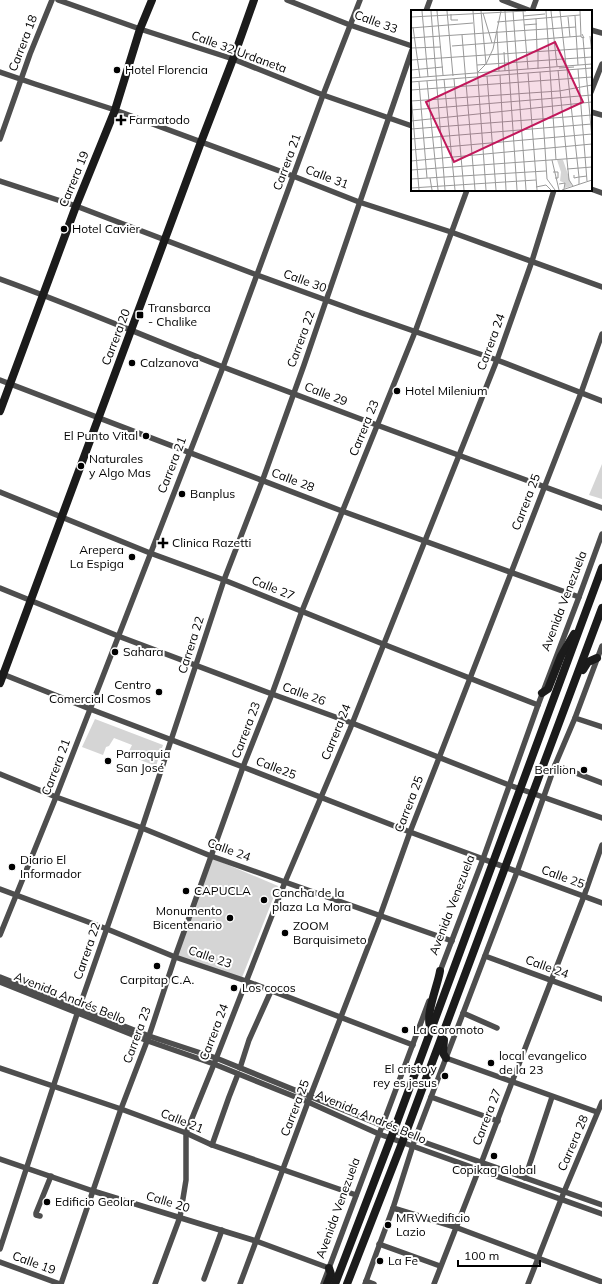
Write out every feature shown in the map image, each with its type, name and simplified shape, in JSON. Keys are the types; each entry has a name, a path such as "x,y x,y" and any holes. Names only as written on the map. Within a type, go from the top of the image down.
{"street":[{"name":"Carrera 18","path":"0,139 52,0"},
{"name":"Calle 32 Urdaneta","path":"58,0 140,30 233,59 323,95 411,126"},
{"name":"Carrera 19","path":"0,411 42,294 115,110 140,30 152,0"},
{"name":"Carrera 20","path":"0,683 2,674 132,330 254,0"},
{"name":"Calle 33","path":"287,0 350,25 411,46"},
{"name":"Carrera 21","path":"0,935 56,797 223,367 323,95 360,0"},
{"path":"426,10 430,0"},
{"path":"502,0 529,10"},
{"path":"532,10 536,0"},
{"path":"592,30 602,34"},
{"name":"Carrera 22","path":"0,1249 78,1011 142,828 224,580 326,300 411,53"},
{"path":"592,89 602,64"},
{"name":"Calle 31","path":"0,72 115,110 359,202 451,232 602,287"},
{"path":"592,112 602,115"},
{"name":"Calle 30","path":"0,181 76,206 257,275 497,360 602,401"},
{"path":"592,189 602,193"},
{"name":"Carrera 23","path":"60,1284 211,856 302,611 415,332 467,191"},
{"name":"Carrera 24","path":"156,1284 180,1217 186,1180 186,1133 285,882 352,723 497,360 532,261 554,191"},
{"name":"Calle 29","path":"0,279 42,294 223,367 458,457 602,508"},
{"name":"Carrera 25","path":"240,1284 380,916 438,758 581,393 602,334"},
{"name":"Calle 28","path":"0,380 424,541 579,597"},
{"name":"Calle 27","path":"0,492 150,553 224,580 469,679 538,705"},
{"name":"Avenida Venezuela","path":"323,1284 452,941 480,858 509,785 602,534"},
{"name":"Avenida Venezuela","path":"335,1284 394,1130 602,568"},
{"name":"Calle 26","path":"0,588 118,636 352,723 543,798 602,818"},
{"path":"347,1284 402,1143 602,608"},
{"path":"542,693 548,689 561,656 581,625"},
{"path":"374,1284 365,1283 393,1208 412,1147 517,872 555,765 575,718 602,646"},
{"path":"560,720 567,709 580,674 588,662 598,658"},
{"name":"Calle25","path":"2,674 493,863"},
{"path":"575,718 602,727"},
{"path":"555,765 602,783"},
{"name":"Calle 24","path":"0,774 211,856 452,941"},
{"name":"Carrera 27","path":"434,1284 498,1121 602,845"},
{"name":"Calle 25","path":"493,863 602,903"},
{"name":"Calle 23","path":"0,889 107,929 175,957 246,981 413,1045"},
{"name":"Calle 24","path":"485,956 602,999"},
{"path":"431,1028 428,1022 429,1012 440,971"},
{"name":"Avenida Andrés Bello","path":"0,977 78,1011"},
{"name":"Avenida Andrés Bello","path":"0,982 148,1038 215,1061 379,1134 412,1147 479,1169 602,1214"},
{"path":"461,985 444,1040 443,1053 446,1058 597,1112"},
{"path":"212,1145 249,1040 271,991"},
{"path":"463,1013 497,1028"},
{"name":"Calle 21","path":"0,1068 121,1109 186,1133 212,1145 356,1195"},
{"name":"Avenida Andrés Bello","path":"239,1071 311,1096 415,1139 602,1205"},
{"path":"431,1097 498,1121"},
{"path":"525,1178 552,1097"},
{"name":"Carrera 28","path":"564,1192 597,1112 602,1105"},
{"name":"Calle 20","path":"0,1159 93,1191 256,1241 329,1268"},
{"path":"40,1216 36,1215 36,1213 50,1176"},
{"path":"528,1284 564,1192"},
{"path":"393,1208 456,1227 602,1282"},
{"path":"204,1279 222,1230"},
{"path":"379,1244 440,1266"},
{"name":"Calle 19","path":"0,1262 60,1284"},
{"path":"327,1284 331,1274 329,1268"}],"shaded area":[{"path":"602,464 602,499 589,495"},
{"path":"95,719 163,745 156,766 127,755 132,745 114,738 109,746 106,747 103,755 82,747"},
{"path":"212,858 278,886 241,980 177,956"}],"place":[{"name":"Hotel Florencia","path":"117,70"},
{"name":"Farmatodo","path":"121,120"},
{"name":"Hotel Cavier","path":"64,229"},
{"name":"Transbarca - Chalike","path":"140,315"},
{"name":"Calzanova","path":"132,363"},
{"name":"Hotel Milenium","path":"397,391"},
{"name":"El Punto Vital","path":"146,436"},
{"name":"Naturales y Algo Mas","path":"81,466"},
{"name":"Banplus","path":"182,494"},
{"name":"Clinica Razetti","path":"163,543"},
{"name":"Arepera La Espiga","path":"132,557"},
{"name":"Sahara","path":"115,652"},
{"name":"Centro Comercial Cosmos","path":"159,692"},
{"name":"Parroquia San José","path":"108,761"},
{"name":"Berilion","path":"584,770"},
{"name":"Diario El Informador","path":"12,867"},
{"name":"CAPUCLA","path":"186,891"},
{"name":"Cancha de la plaza La Mora","path":"264,900"},
{"name":"Monumento Bicentenario","path":"230,918"},
{"name":"ZOOM Barquisimeto","path":"285,933"},
{"name":"Carpitap C.A.","path":"157,966"},
{"name":"Los cocos","path":"234,988"},
{"name":"La Coromoto","path":"405,1030"},
{"name":"local evangelico de la 23","path":"491,1063"},
{"name":"El cristo y rey es jesus","path":"445,1076"},
{"name":"Copikag Global","path":"494,1156"},
{"name":"Edificio Geolar","path":"47,1202"},
{"name":"MRW edificio Lazio","path":"388,1225"},
{"name":"La Fe","path":"380,1261"}]}
